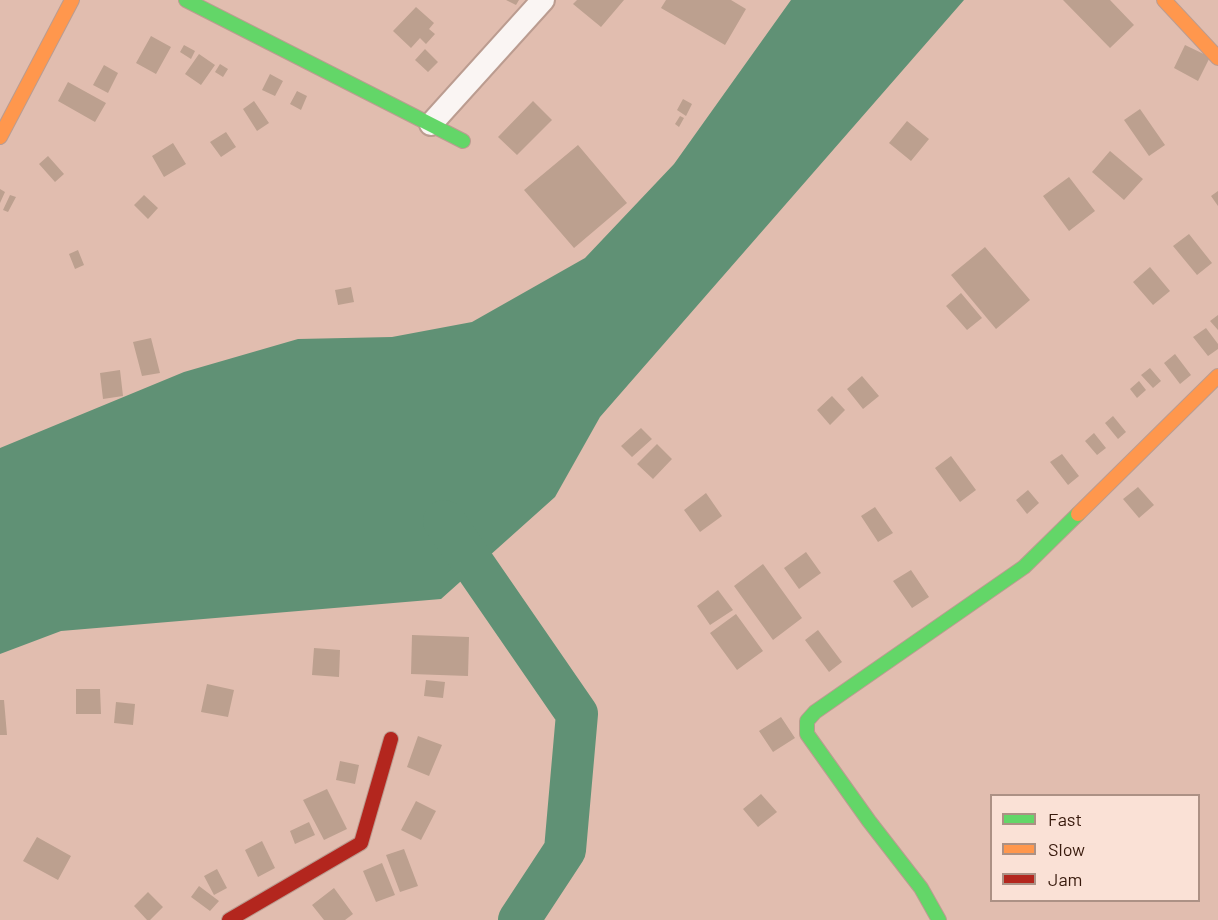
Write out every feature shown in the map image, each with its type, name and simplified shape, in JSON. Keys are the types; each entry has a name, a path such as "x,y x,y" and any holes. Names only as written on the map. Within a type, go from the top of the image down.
{"street":[{"path":"0,137 72,0"},
{"path":"186,0 464,141"},
{"path":"431,124 543,0"},
{"path":"1164,0 1218,58"},
{"path":"939,920 921,888 869,821 807,734 807,721 815,712 1024,567 1218,376"},
{"path":"229,920 361,843 391,739"}],"shaded area":[{"path":"791,0 964,0 600,417 555,497 441,599 61,631 0,654 0,448 184,372 298,339 392,337 472,322 585,258 674,164"}],"building":[{"path":"506,0 519,0 516,5"},
{"path":"577,0 624,0 601,27 573,4"},
{"path":"666,0 731,0 746,9 725,45 661,8"},
{"path":"1063,0 1110,0 1134,25 1110,48"},
{"path":"416,7 434,23 429,29 435,34 426,44 420,38 411,48 393,31"},
{"path":"151,36 171,47 156,74 136,63"},
{"path":"184,45 195,51 191,59 180,52"},
{"path":"1185,45 1210,57 1198,81 1174,68"},
{"path":"425,49 438,62 428,72 415,60"},
{"path":"199,54 215,65 201,85 185,74"},
{"path":"220,64 228,69 223,77 215,72"},
{"path":"104,65 118,73 108,93 93,85"},
{"path":"270,74 283,81 275,96 262,90"},
{"path":"68,82 106,103 95,122 58,101"},
{"path":"297,91 307,96 301,110 290,104"},
{"path":"683,99 692,104 686,116 677,110"},
{"path":"254,101 269,123 257,131 243,109"},
{"path":"533,101 552,120 517,155 498,137"},
{"path":"1140,109 1165,145 1149,156 1124,120"},
{"path":"680,116 684,118 679,127 675,124"},
{"path":"907,121 929,139 911,161 889,143"},
{"path":"226,132 236,147 221,157 210,142"},
{"path":"173,143 186,164 164,177 152,156"},
{"path":"578,145 627,203 574,248 524,190"},
{"path":"1110,151 1143,179 1124,200 1092,172"},
{"path":"48,156 64,174 55,182 39,164"},
{"path":"1069,177 1095,211 1069,231 1043,196"},
{"path":"0,189 5,192 0,203"},
{"path":"1218,191 1218,206 1211,196"},
{"path":"10,195 16,197 8,212 3,210"},
{"path":"144,195 158,208 148,219 134,205"},
{"path":"1189,234 1212,263 1197,275 1173,246"},
{"path":"985,247 1030,300 996,329 951,275"},
{"path":"78,250 84,265 75,269 69,254"},
{"path":"1150,267 1170,291 1153,305 1133,282"},
{"path":"351,287 354,302 338,305 335,290"},
{"path":"961,293 982,318 967,330 946,306"},
{"path":"1218,315 1218,330 1210,321"},
{"path":"1206,328 1218,344 1218,349 1208,356 1193,337"},
{"path":"151,338 160,373 142,376 133,342"},
{"path":"1175,354 1191,375 1180,384 1164,363"},
{"path":"1150,368 1161,381 1153,388 1141,375"},
{"path":"120,370 123,396 103,399 100,373"},
{"path":"862,376 879,396 863,409 847,389"},
{"path":"1139,381 1146,390 1137,398 1130,389"},
{"path":"832,396 845,410 830,425 817,410"},
{"path":"1113,416 1126,432 1118,439 1105,423"},
{"path":"641,428 652,439 632,457 621,446"},
{"path":"1094,433 1106,448 1097,455 1085,441"},
{"path":"657,444 672,459 653,479 637,464"},
{"path":"1062,454 1079,476 1068,485 1050,462"},
{"path":"951,456 976,490 960,502 935,468"},
{"path":"1138,487 1154,505 1139,518 1123,499"},
{"path":"1028,490 1039,503 1027,514 1016,500"},
{"path":"706,493 722,516 700,532 684,510"},
{"path":"875,507 893,533 878,542 861,516"},
{"path":"806,552 821,573 799,589 784,568"},
{"path":"763,564 802,618 773,640 734,586"},
{"path":"911,570 929,597 912,608 893,581"},
{"path":"718,590 733,610 710,625 697,606"},
{"path":"736,614 763,651 737,670 710,633"},
{"path":"818,630 842,662 829,672 805,640"},
{"path":"412,635 469,637 468,676 411,674"},
{"path":"314,648 340,650 339,677 312,675"},
{"path":"426,680 445,682 443,698 424,696"},
{"path":"207,684 234,690 228,717 201,712"},
{"path":"76,689 100,689 101,714 76,714"},
{"path":"0,700 4,700 7,735 0,735"},
{"path":"116,702 135,704 133,725 114,723"},
{"path":"781,717 795,738 773,752 759,731"},
{"path":"418,736 442,745 429,776 407,767"},
{"path":"340,761 359,765 355,784 336,780"},
{"path":"327,789 347,829 324,840 303,800"},
{"path":"761,794 777,812 758,827 743,809"},
{"path":"416,801 436,811 421,840 401,830"},
{"path":"309,822 315,835 295,844 290,831"},
{"path":"37,837 71,856 58,880 23,861"},
{"path":"262,841 275,868 258,877 245,850"},
{"path":"404,849 418,886 400,892 386,855"},
{"path":"382,863 395,895 376,902 363,871"},
{"path":"217,869 227,888 214,895 204,876"},
{"path":"199,886 219,901 210,911 191,897"},
{"path":"334,888 353,914 345,920 324,920 312,905"},
{"path":"148,892 163,907 150,920 147,920 134,906"}],"waterway":[{"path":"444,521 577,714 565,850 519,920"}],"traffic: fast":[{"path":"186,0 463,141"},
{"path":"939,920 921,888 869,821 807,734 807,721 815,712 1024,567 1078,514"}],"traffic: slow":[{"path":"0,137 72,0"},
{"path":"1164,0 1218,58"},
{"path":"1078,514 1218,376"}],"traffic: jam":[{"path":"229,920 361,843 391,739"}]}
